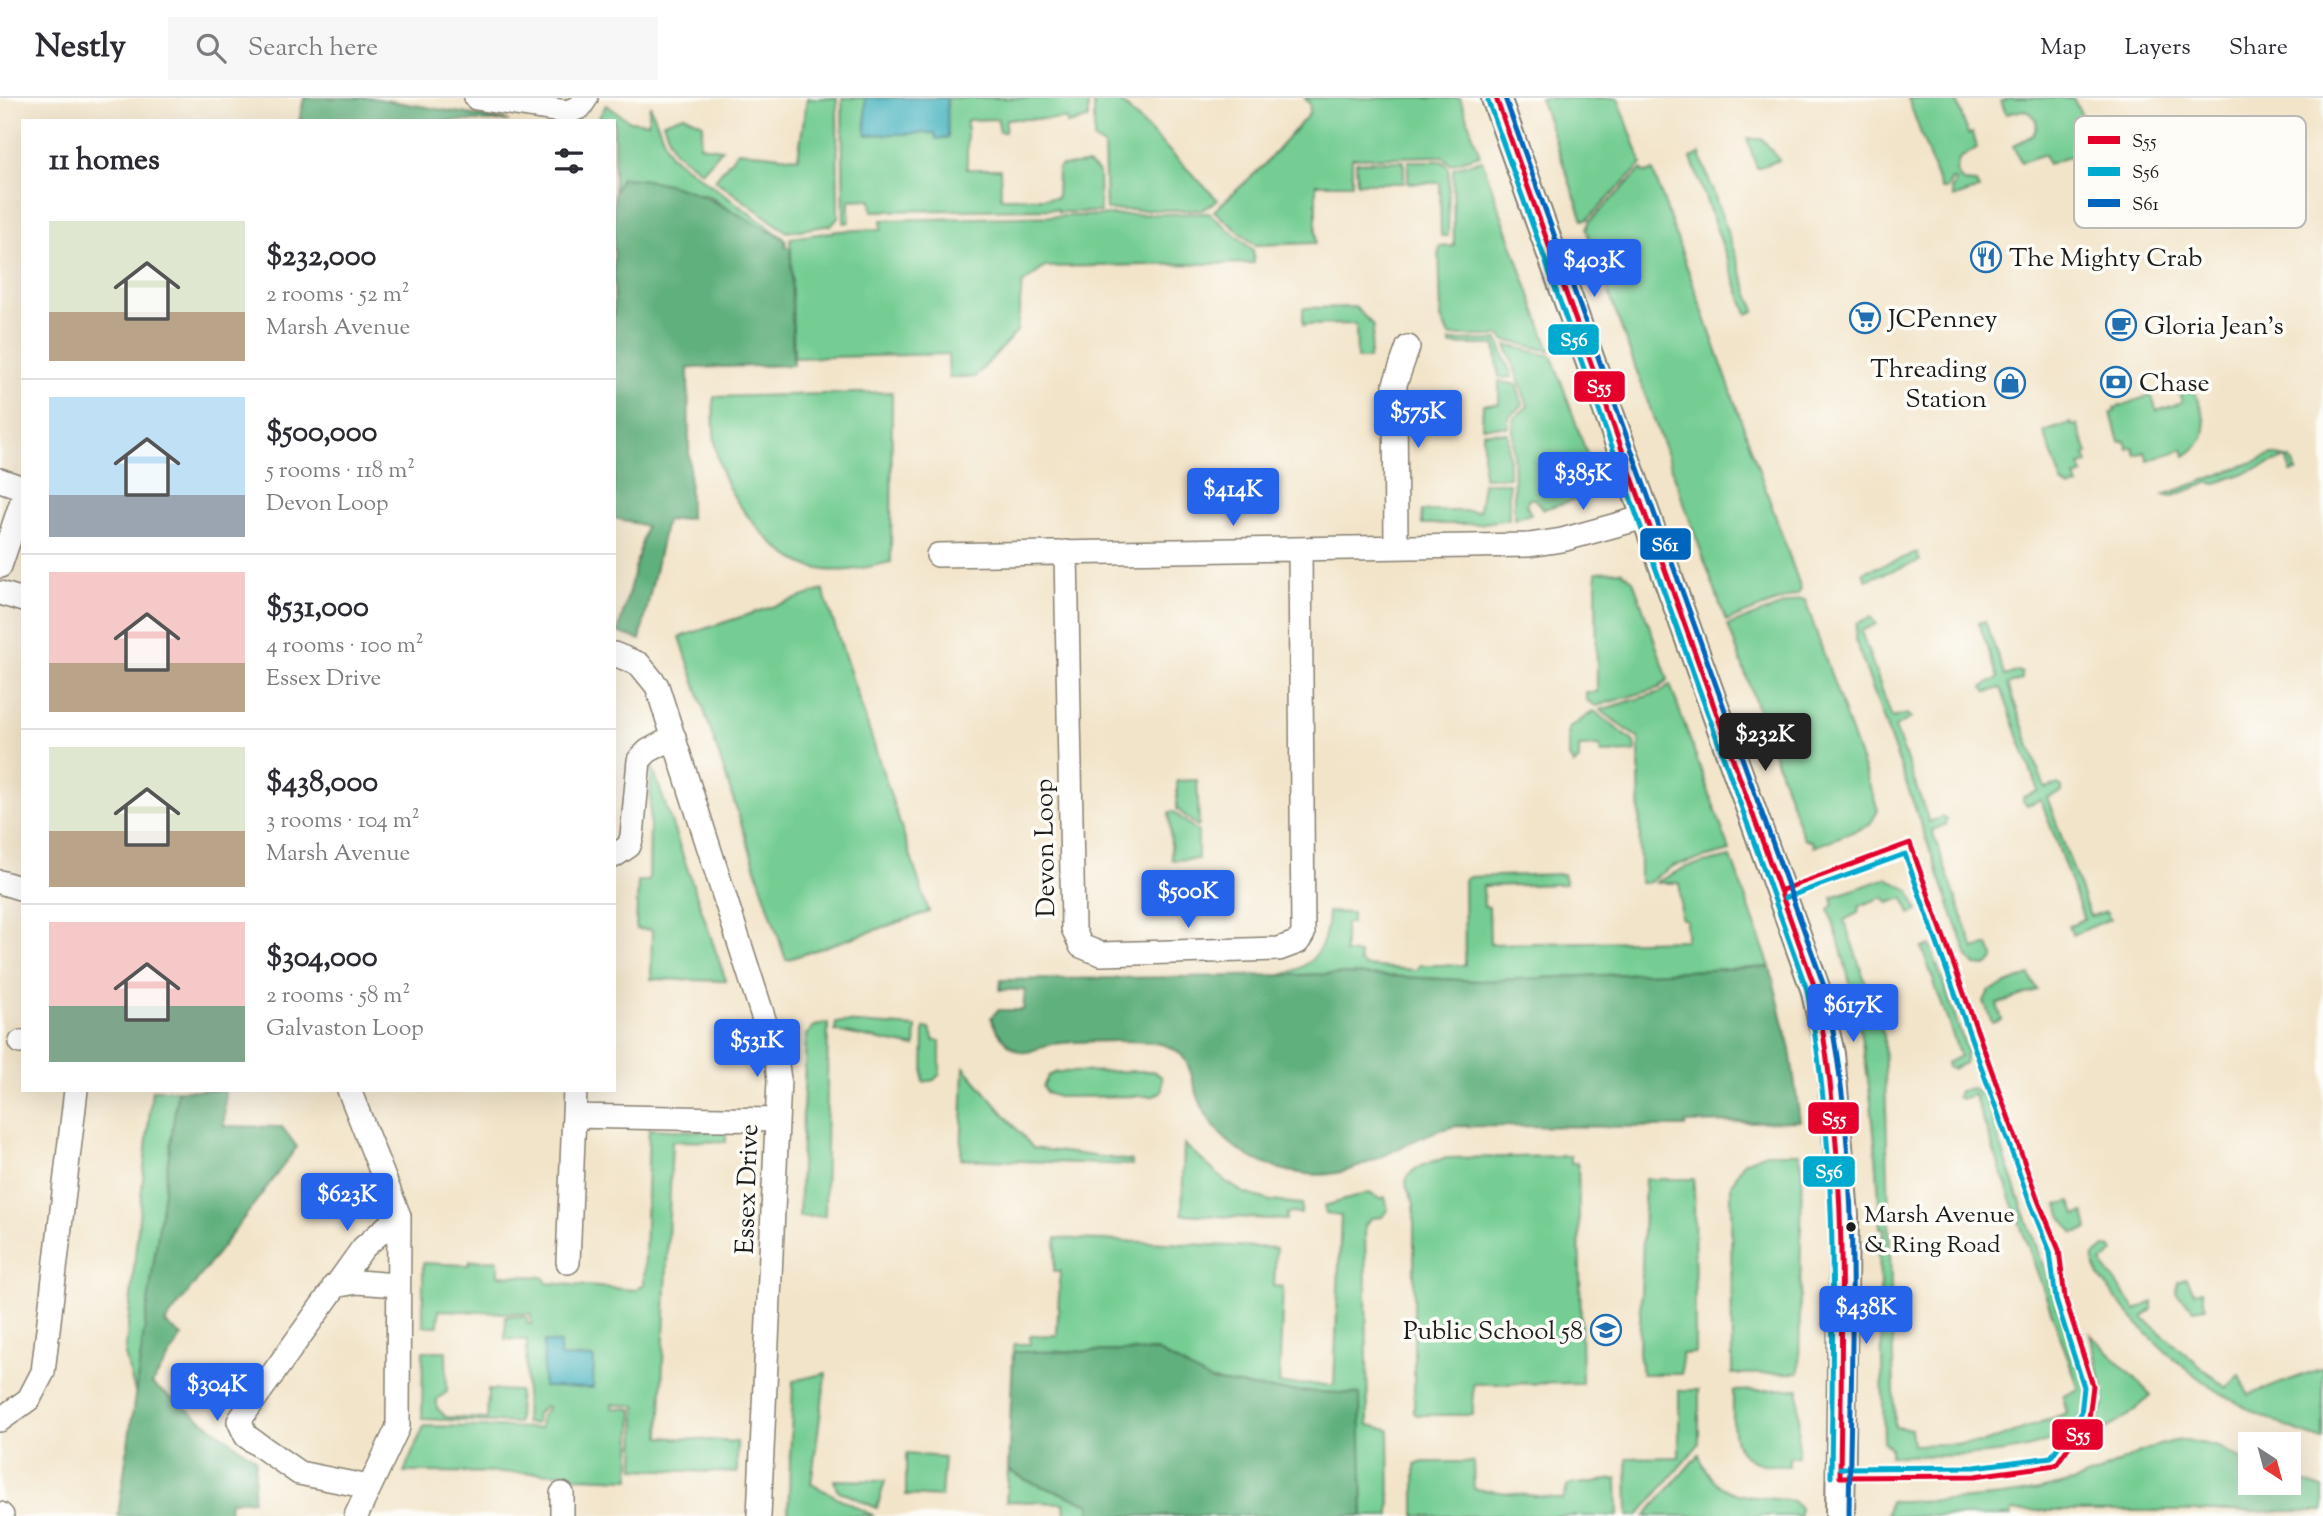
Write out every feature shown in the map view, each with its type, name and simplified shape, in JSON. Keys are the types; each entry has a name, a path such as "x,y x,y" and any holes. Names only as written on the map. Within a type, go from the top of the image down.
{"street":[{"path":"476,98 567,112 580,107 586,98"},
{"path":"1496,98 1645,517 1800,939 1830,1054 1844,1214 1840,1516"},
{"path":"1396,547 1395,384 1408,347"},
{"path":"0,480 21,487"},
{"path":"0,566 21,504"},
{"path":"938,555 1529,545 1562,540 1645,517"},
{"name":"Devon Loop","path":"1066,552 1073,928 1081,946 1101,954 1279,949 1298,942 1303,934 1300,549"},
{"path":"0,593 21,599"},
{"name":"Essex Drive","path":"616,655 639,664 653,678 768,1024 779,1080 759,1516"},
{"path":"616,855 629,846 632,836 639,760 648,751 674,737"},
{"path":"0,883 21,888"},
{"path":"0,1420 29,1399 43,1372 76,1092"},
{"path":"350,1092 399,1216 398,1427 356,1516"},
{"path":"568,1262 575,1092"},
{"path":"574,1116 777,1120"},
{"path":"369,1487 299,1474 246,1436 239,1424 241,1414 363,1248 399,1216"},
{"path":"334,1286 357,1282 397,1285"}],"green space":[{"path":"304,98 373,98 497,119 299,119"},
{"path":"807,98 837,98 838,218 832,225 787,232 715,180 738,151 798,158"},
{"path":"842,98 1088,98 1088,119 1067,124 1067,119 1006,119 1005,132 999,132 998,119 967,120 967,169 1000,169 1001,198 1057,198 1058,170 1061,166 1088,164 1099,173 1100,212 1058,212 1057,209 872,211 871,199 849,200 849,222 844,223"},
{"path":"1094,98 1117,98 1218,200 1202,210 1106,210 1104,146 1094,140"},
{"path":"1305,98 1460,98 1480,155 1450,164 1443,156 1352,158 1352,184 1316,184 1316,243 1255,245 1214,211 1264,165 1309,114 1310,105"},
{"path":"1540,98 1618,98 1642,164 1588,219 1583,220"},
{"path":"1908,98 1957,101 1968,134 1973,133 1977,148 1959,159 1956,172 1963,182 1976,183 1979,189 1953,198 1951,190 1956,181 1952,180 1947,189 1941,189"},
{"path":"2010,98 2073,98 2082,116 2074,116 2074,155 2048,164 2045,154 2021,162 2013,146 2033,135 2036,120 2024,110 2006,114 2001,101"},
{"path":"606,105 630,121 648,123 650,105 670,155 785,239 739,217 709,196 621,178 616,189 616,119 598,119"},
{"path":"684,115 703,124 700,146 722,149 702,172 674,151 663,122"},
{"path":"1747,139 1762,139 1780,160 1757,168"},
{"path":"1700,154 1755,311 1747,314 1691,158"},
{"path":"1482,160 1550,351 1504,340 1501,336 1449,336 1441,318 1439,247 1454,246 1453,168"},
{"path":"1404,161 1404,183 1357,183 1356,162"},
{"path":"1408,161 1442,161 1449,168 1448,236 1441,236 1440,183 1408,183"},
{"path":"1642,169 1645,173 1653,171 1801,589 1798,594 1726,621 1586,229 1590,221"},
{"path":"621,178 646,180 688,190 785,239 786,247 791,248 793,365 688,368 690,518 666,521 640,640 618,632 646,526 616,518 616,189"},
{"path":"1209,213 1253,250 1254,263 1045,267 1022,284 1017,331 975,377 949,378 948,354 794,358 790,238 838,231 881,229 881,220"},
{"path":"1355,307 1374,326 1369,359 1357,359 1356,324 1303,325 1303,308"},
{"path":"1498,340 1512,377 1499,378 1495,345 1450,345 1450,341"},
{"path":"1506,345 1552,356 1599,488 1595,494 1543,509 1535,499 1529,499 1526,505 1531,514 1514,519 1513,419 1528,406"},
{"path":"1499,382 1516,384 1523,405 1508,417 1508,427 1482,427 1483,404 1499,404"},
{"path":"2192,385 2203,415 2205,432 2202,440 2185,456 2183,449 2148,461 2145,452 2136,455 2133,447 2128,449 2125,441 2119,442 2111,413 2115,411 2114,408 2151,395 2157,411 2182,402 2178,390"},
{"path":"892,392 891,562 851,570 831,570 811,567 797,561 756,526 725,480 715,440 714,397"},
{"path":"2071,423 2072,426 2077,425 2088,453 2085,455 2088,464 2080,466 2083,474 2075,477 2078,486 2069,488 2062,483 2044,432"},
{"path":"1483,432 1508,433 1509,477 1483,478"},
{"path":"2272,455 2291,459 2297,471 2291,472 2286,458 2214,484 2211,482 2170,497 2164,495"},
{"path":"1483,483 1509,483 1509,519 1478,524 1422,524 1422,511 1479,511"},
{"path":"1917,553 1920,561 1866,580 1863,572"},
{"path":"1621,571 1633,580 1668,679 1659,688 1596,706 1586,700 1586,692 1597,692 1596,572"},
{"path":"823,590 929,912 786,960 680,637"},
{"path":"1800,599 1805,600 1878,810 1870,825 1814,847 1813,842 1804,839 1728,625"},
{"path":"1871,617 1876,624 1861,631 1892,718 1907,714 1911,718 1895,727 1929,822 1943,817 1947,820 1946,825 1932,830 1974,949 1989,945 1994,960 1987,966 1975,965 1968,957 1855,639 1857,623"},
{"path":"1985,621 2005,676 2018,671 2022,673 2022,679 2008,685 2045,788 2058,784 2062,787 2062,792 2047,797 2090,916 2106,912 2110,919 2073,935 2068,926 2084,919 2041,800 2027,805 2023,801 2023,797 2038,791 2001,688 1987,692 1983,687 1998,678 1979,623"},
{"path":"1670,684 1730,851 1673,866 1647,883 1640,883 1639,739 1600,710 1661,692"},
{"path":"1594,711 1634,742 1635,752 1600,753 1600,746 1579,747 1579,760 1574,765 1569,757 1568,729"},
{"path":"651,763 726,981 651,979 652,930 636,929 638,881 649,881"},
{"path":"1197,780 1197,826 1177,809 1177,781"},
{"path":"1169,812 1174,812 1198,832 1198,859 1172,860"},
{"path":"1731,857 1770,967 1480,981 1347,974 1281,975 1303,967 1317,953 1325,935 1328,912 1352,913 1352,923 1345,923 1345,953 1359,954 1360,962 1365,966 1416,970 1420,965 1465,965 1464,880 1467,877 1563,874 1566,884 1483,886 1484,906 1489,907 1490,944 1686,940 1686,919 1681,919 1680,883 1655,883 1686,867"},
{"path":"1887,878 1910,891 1918,911 1910,914 1904,898 1888,903 1883,897 1859,906 1858,913 1844,920 1884,1036 1895,1427 1911,1429 1913,1445 1984,1443 2067,1413 2063,1396 2079,1389 1974,1095 1961,1099 1957,1097 1959,1091 1972,1088 1984,1098 2087,1390 2081,1415 2064,1433 2039,1445 1975,1455 1890,1456 1890,1448 1884,1442 1879,1245 1883,1245 1884,1228 1880,1228 1875,1146 1866,1067 1851,989 1829,909 1834,905 1832,897"},
{"path":"1930,945 1967,1051 1964,1063 1952,1069 1948,1068 1947,1063 1960,1056 1922,948"},
{"path":"1770,967 1790,1049 1800,1121 1686,1123 1685,1127 1457,1126 1420,1138 1365,1164 1327,1174 1307,1174 1273,1167 1242,1152 1229,1142 1207,1116 1189,1067 1173,1049 1154,1043 1092,1041 1052,1044 1021,1052 1002,1038 991,1017 998,1010 1023,1010 1025,990 1000,990 1001,980 1347,974 1480,981"},
{"path":"2029,975 2037,990 1997,1004 2002,1020 1992,1023 1984,1001 1989,991"},
{"path":"828,1023 825,1216 799,1217 806,1035 815,1026"},
{"path":"836,1023 916,1027 915,1047 835,1031"},
{"path":"924,1028 930,1029 934,1041 940,1041 940,1074 934,1080 923,1082"},
{"path":"964,1067 1033,1148 1132,1161 1132,1165 961,1159"},
{"path":"1153,1071 1162,1077 1162,1091 1154,1096 1058,1097 1047,1093 1043,1087 1048,1076 1057,1072"},
{"path":"152,1092 178,1092 136,1396 125,1355"},
{"path":"178,1092 225,1092 224,1126 282,1127 297,1147 165,1323 182,1336 152,1384 256,1459 253,1500 230,1501 229,1516 118,1516"},
{"path":"649,1129 726,1132 726,1142 672,1141 660,1437 737,1442 737,1473 635,1469 636,1406 612,1404 612,1408 633,1409 630,1479 576,1477 572,1473 404,1472 424,1426 540,1428 541,1416 548,1407 544,1406 537,1414 536,1424 525,1423 527,1340 505,1339 506,1316 527,1317 527,1324 531,1324 531,1314 439,1310 438,1326 423,1326 423,1263 469,1265 470,1261 498,1260 498,1275 543,1277 547,1283 636,1290 644,1284"},
{"path":"1184,1144 1225,1181 1244,1193 1271,1201 1302,1204 1301,1214 1287,1213 1286,1220 1182,1214"},
{"path":"1766,1153 1799,1153 1802,1165 1799,1373 1732,1374 1731,1185 1744,1162"},
{"path":"1571,1156 1571,1163 1578,1163 1582,1383 1473,1384 1473,1415 1417,1415 1414,1413 1414,1204 1406,1185 1408,1177 1423,1165 1448,1158"},
{"path":"1645,1179 1694,1179 1695,1353 1681,1354 1682,1374 1642,1374 1639,1352"},
{"path":"1369,1193 1380,1199 1385,1197 1388,1210 1383,1217 1371,1218 1365,1225 1368,1425 1389,1429 1390,1516 1363,1516 1359,1394 1273,1390 1211,1381 1157,1351 1013,1352 1014,1344 1030,1344 1030,1336 1057,1335 1060,1271 1054,1271 1056,1238 1276,1248 1274,1286 1283,1287 1279,1384 1334,1385 1341,1216 1326,1214 1324,1206"},
{"path":"2071,1201 2076,1215 2084,1213 2088,1229 2074,1233 2062,1218 2058,1205"},
{"path":"2105,1247 2112,1248 2114,1252 2101,1263 2136,1310 2152,1302 2152,1309 2143,1318 2226,1388 2240,1375 2248,1395 2323,1368 2323,1440 2292,1429 2235,1402 2183,1366 2136,1322 2115,1297 2097,1272 2094,1256"},
{"path":"2187,1278 2194,1293 2202,1291 2206,1307 2194,1309 2176,1293 2178,1282"},
{"path":"2090,1334 2151,1395 2129,1415 2093,1437 2091,1434 2103,1408 2104,1394"},
{"path":"423,1351 446,1351 447,1392 437,1399 437,1408 446,1417 487,1419 488,1390 519,1391 518,1423 422,1419"},
{"path":"1157,1351 1211,1381 1273,1390 1360,1394 1363,1516 1090,1516 1090,1504 1028,1481 1008,1470 1013,1352"},
{"path":"826,1373 811,1484 874,1516 788,1516 793,1381"},
{"path":"1799,1389 1798,1456 1789,1457 1789,1466 1769,1465 1744,1456 1735,1437 1733,1391"},
{"path":"1679,1390 1699,1390 1699,1444 1638,1516 1628,1516 1627,1458 1679,1457"},
{"path":"2186,1440 2219,1447 2238,1457 2238,1495 2301,1495 2301,1482 2323,1488 2323,1511 2012,1511 2011,1516 1886,1516 1890,1501 1984,1498 2053,1487 2090,1476 2143,1451"},
{"path":"906,1454 944,1457 941,1497 906,1495"},
{"path":"1699,1454 1706,1470 1725,1489 1737,1494 1793,1501 1800,1508 1800,1516 1645,1516"},
{"path":"1423,1462 1473,1462 1474,1489 1563,1499 1568,1485 1617,1479 1618,1516 1415,1516 1415,1465"},
{"path":"1008,1470 1028,1481 1090,1504 1090,1516 1065,1516 1064,1503 1006,1501"},
{"path":"834,1480 885,1481 877,1508 837,1490"}],"water":[{"path":"865,98 947,98 948,138 936,139 935,133 866,135"},
{"path":"544,1342 560,1343 560,1357 594,1358 593,1388 543,1387"}],"transit line":[{"name":"S55","path":"1496,98 1815,988 1826,1049 1838,1171 1842,1293 1840,1477"},
{"name":"S61","path":"1505,98 1824,986 1845,1117 1850,1183 1852,1316 1849,1516"},
{"name":"S56","path":"1488,101 1807,990 1825,1112 1832,1233 1831,1477"},
{"name":"S55","path":"1782,890 1910,843 2038,1200 2059,1250 2065,1298 2093,1386 2089,1418 2056,1465 1975,1476 1840,1477"},
{"name":"S56","path":"1785,898 1905,854 2050,1252 2056,1300 2084,1387 2081,1414 2051,1457 1975,1467 1840,1468"}],"place":[{"name":"The Mighty Crab","path":"1986,257"},
{"name":"JCPenney","path":"1865,318"},
{"name":"Gloria Jean's","path":"2121,325"},
{"name":"Chase","path":"2116,382"},
{"name":"Threading Station","path":"2010,383"},
{"name":"Marsh Avenue & Ring Road","path":"1851,1227"},
{"name":"Public School 58","path":"1606,1330"}]}
